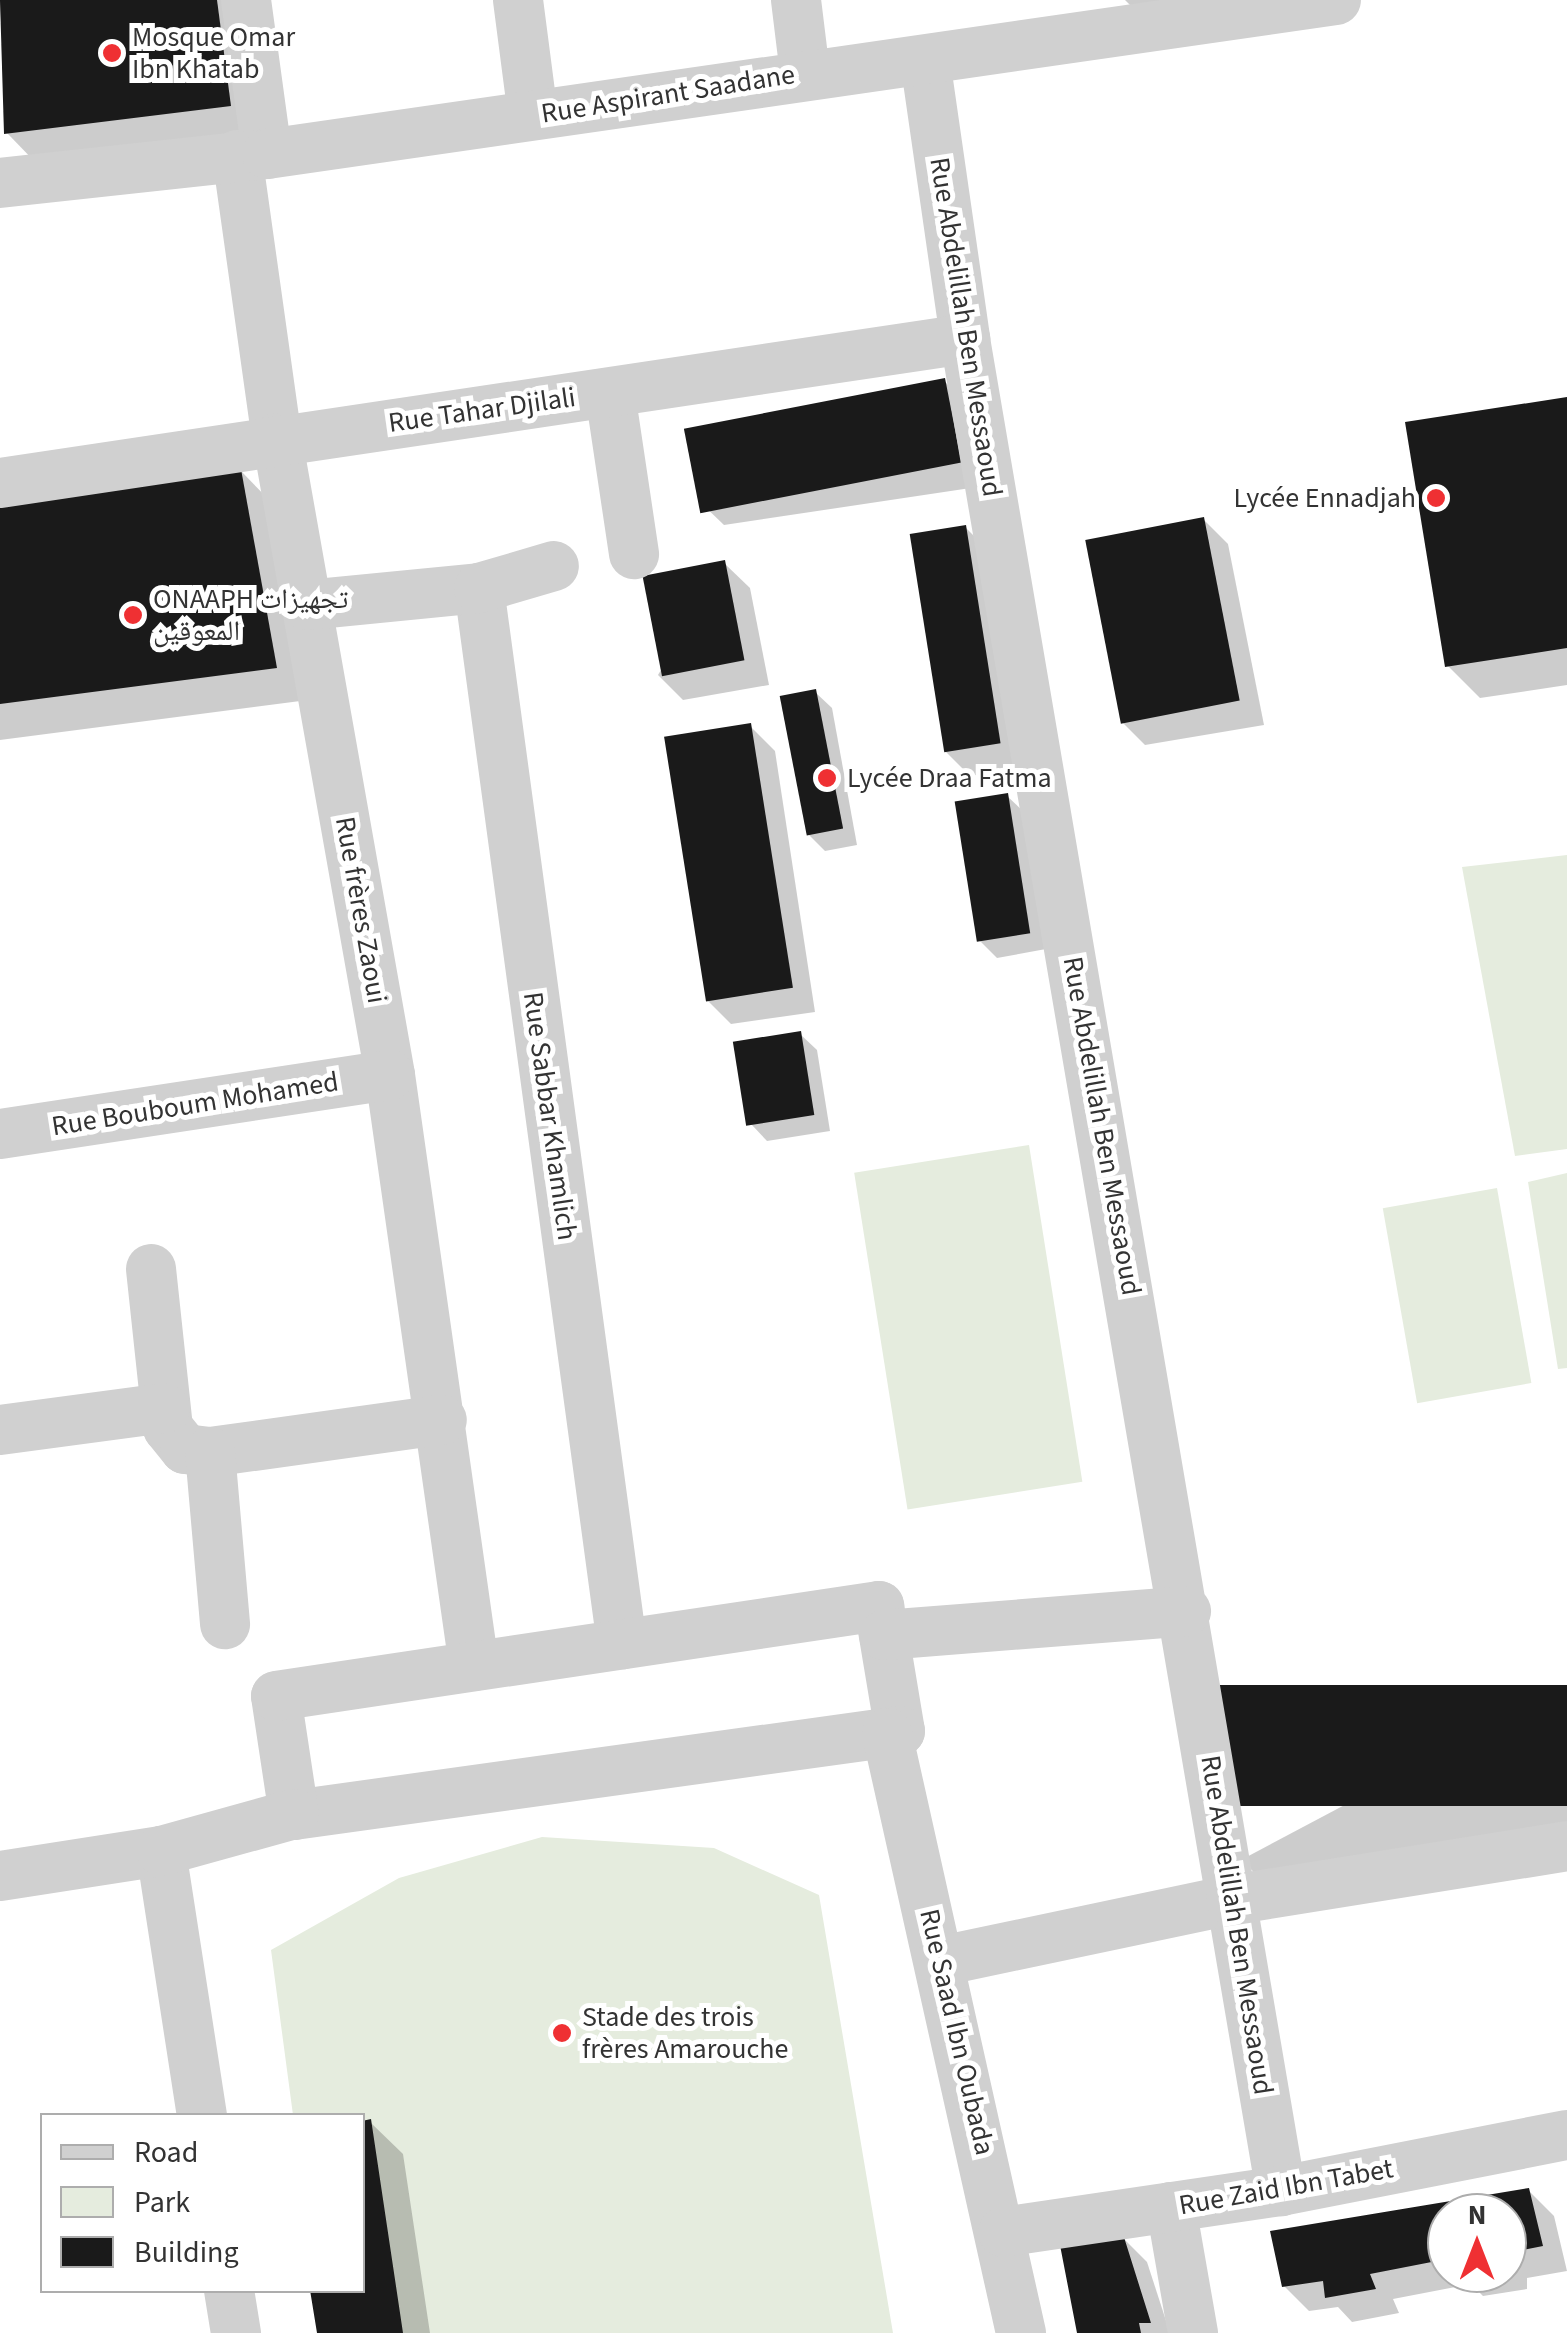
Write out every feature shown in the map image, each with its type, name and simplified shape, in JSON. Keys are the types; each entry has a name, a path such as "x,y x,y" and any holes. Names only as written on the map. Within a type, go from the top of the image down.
{"street":[{"name":"Rue frères Zaoui","path":"246,0 252,155 278,438 390,1075 474,1666"},
{"path":"518,0 534,115"},
{"path":"796,0 805,73"},
{"name":"Rue Aspirant Saadane","path":"0,183 252,155 805,73 925,60 1077,19 1336,0"},
{"name":"Rue Abdelillah Ben Messaoud","path":"925,60 965,339 1186,1610 1282,2191"},
{"name":"Rue Tahar Djilali","path":"0,484 278,438 965,339"},
{"path":"610,392 634,554"},
{"path":"307,605 478,588 554,566"},
{"name":"Rue Sabbar Khamlich","path":"478,588 622,1644"},
{"name":"Rue Bouboum Mohamed","path":"0,1134 390,1075"},
{"path":"152,1270 165,1408 176,1442 210,1452 442,1420"},
{"path":"0,1430 165,1408"},
{"path":"210,1452 225,1624"},
{"path":"0,1876 161,1851 239,1834 294,1814 900,1730 879,1606 276,1696 294,1814"},
{"path":"884,1635 1186,1610"},
{"name":"Rue Saad Ibn Oubada","path":"888,1733 1003,2232 1021,2333"},
{"path":"941,1961 1231,1900 1567,1846"},
{"path":"161,1851 202,2113"},
{"name":"Rue Zaid Ibn Tabet","path":"1003,2232 1282,2191 1567,2135"},
{"path":"1171,2207 1194,2333"},
{"path":"229,2293 236,2333"}],"green space":[{"path":"1567,855 1567,1149 1515,1156 1462,867"},
{"path":"1029,1145 1082,1482 908,1509 854,1173"},
{"path":"1567,1173 1567,1368 1558,1369 1528,1182"},
{"path":"1497,1188 1531,1383 1417,1403 1383,1208"},
{"name":"Stade des trois frères Amarouche","path":"542,1837 714,1848 819,1895 893,2333 321,2333 359,2293 365,2293 365,2113 293,2113 271,1950 399,1878"}],"building":[{"name":"Mosque Omar Ibn Khatab","path":"0,0 217,0 231,106 4,134"},
{"path":"945,378 961,462 700,513 684,429"},
{"path":"1567,397 1567,648 1445,667 1405,422"},
{"name":"ONAAPH تجهيزات المعوقين","path":"241,469 277,668 0,704 0,503"},
{"path":"1204,517 1240,701 1121,724 1085,540"},
{"path":"966,525 1001,743 944,752 910,534"},
{"path":"725,560 744,660 662,676 643,576"},
{"path":"816,689 843,828 807,835 780,696"},
{"path":"751,723 793,988 706,1001 664,737"},
{"path":"1008,793 1030,933 977,942 955,801"},
{"path":"801,1031 814,1115 746,1126 733,1042"},
{"path":"1209,1685 1567,1685 1567,1806 1209,1806"},
{"path":"371,2119 403,2333 317,2333 310,2293 365,2293 365,2120"},
{"path":"1529,2188 1543,2246 1527,2249 1527,2193 1499,2193"},
{"path":"1427,2205 1427,2263 1370,2274 1376,2289 1325,2298 1323,2281 1282,2287 1270,2231"},
{"path":"1123,2234 1151,2323 1139,2323 1141,2333 1077,2333 1059,2240"}],"place":[{"name":"Mosque Omar Ibn Khatab","path":"112,53"},
{"name":"Lycée Ennadjah","path":"1436,498"},
{"name":"ONAAPH تجهيزات المعوقين","path":"133,615"},
{"name":"Lycée Draa Fatma","path":"827,778"},
{"name":"Stade des trois frères Amarouche","path":"562,2033"}]}
